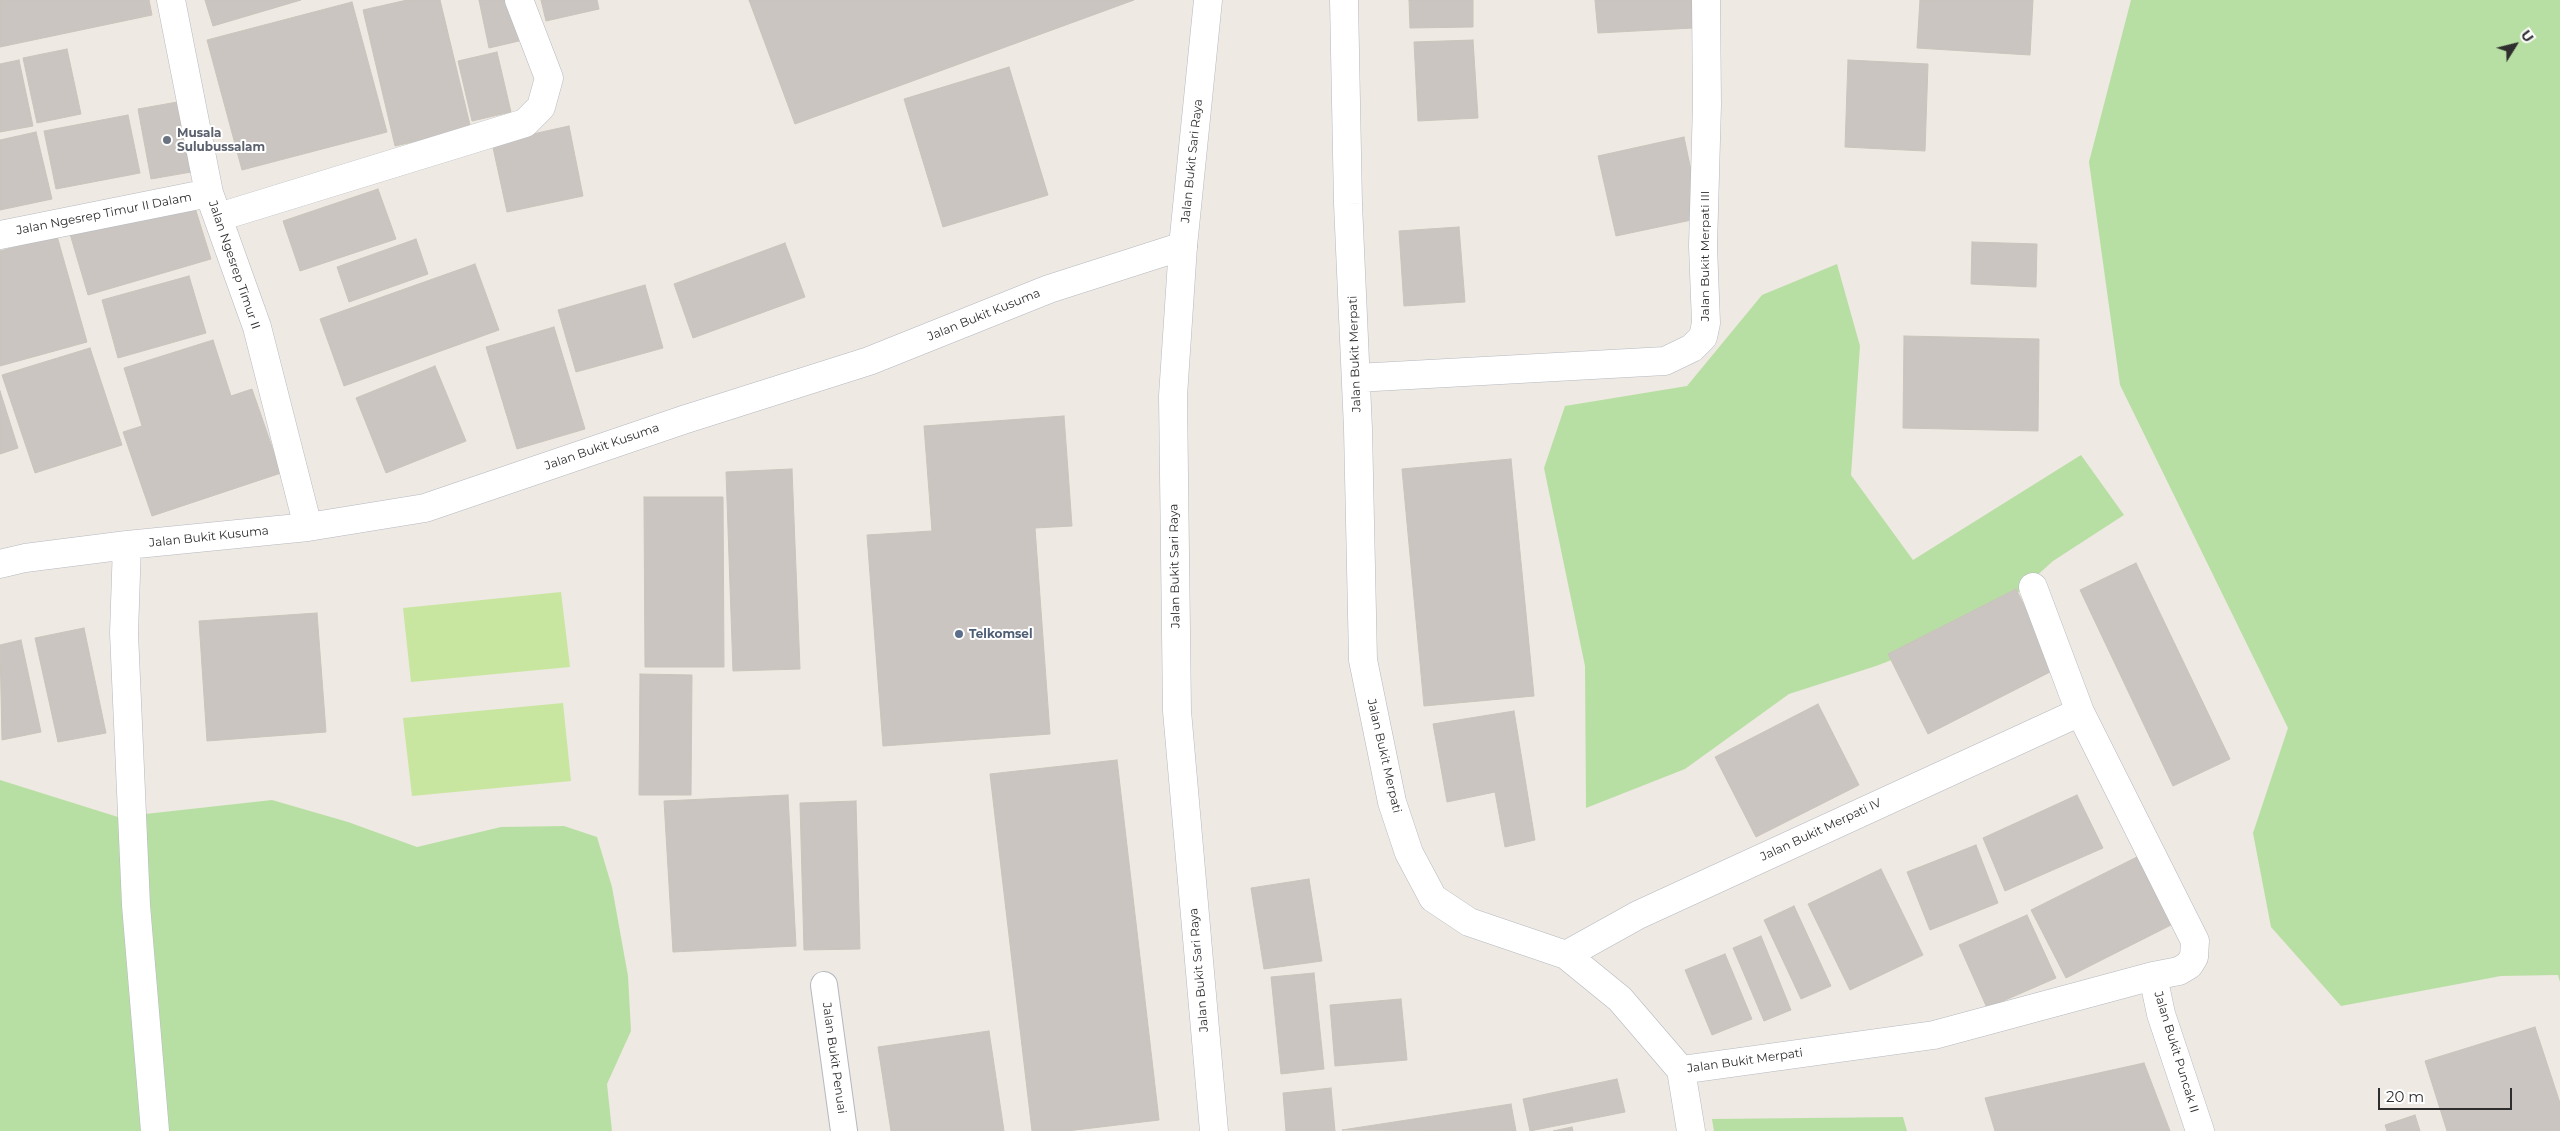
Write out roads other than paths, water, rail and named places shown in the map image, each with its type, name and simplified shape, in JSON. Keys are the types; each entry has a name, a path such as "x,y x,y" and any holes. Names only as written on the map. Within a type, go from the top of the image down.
{"street":[{"name":"Jalan Ngesrep Timur II","path":"171,0 214,205 257,327 308,527"},
{"name":"Jalan Ngesrep Timur II Dalam","path":"0,235 214,205 525,123 541,107 549,78 518,0"},
{"name":"Jalan Bukit Sari Raya","path":"1208,0 1183,246 1174,396 1177,711 1208,1131"},
{"name":"Jalan Bukit Merpati","path":"1344,0 1348,204 1356,378 1363,660 1392,802 1409,853 1433,898 1468,922 1566,955 1620,999 1682,1070 1934,1036 2120,985"},
{"name":"Jalan Bukit Merpati III","path":"1356,378 1665,361 1692,348 1703,338 1706,322 1703,246 1706,0"},
{"name":"Jalan Bukit Kusuma","path":"0,564 25,558 127,545 308,527 425,508 683,420 869,361 1049,289 1183,246"},
{"path":"127,545 124,633 136,905 155,1131"},
{"path":"2034,587 2080,712 2195,941 2194,957 2189,965 2179,971 2153,976"},
{"name":"Jalan Bukit Merpati IV","path":"1566,955 1638,915 2080,712"},
{"name":"Jalan Bukit Puncak II","path":"2120,985 2153,976 2161,1014 2200,1131"},
{"path":"1682,1070 1691,1131"}],"lane":[{"name":"Jalan Bukit Penuai","path":"824,985 844,1131"}],"place":[{"name":"Musala Sulubussalam","path":"167,140"},
{"name":"Telkomsel","path":"959,634"}]}
